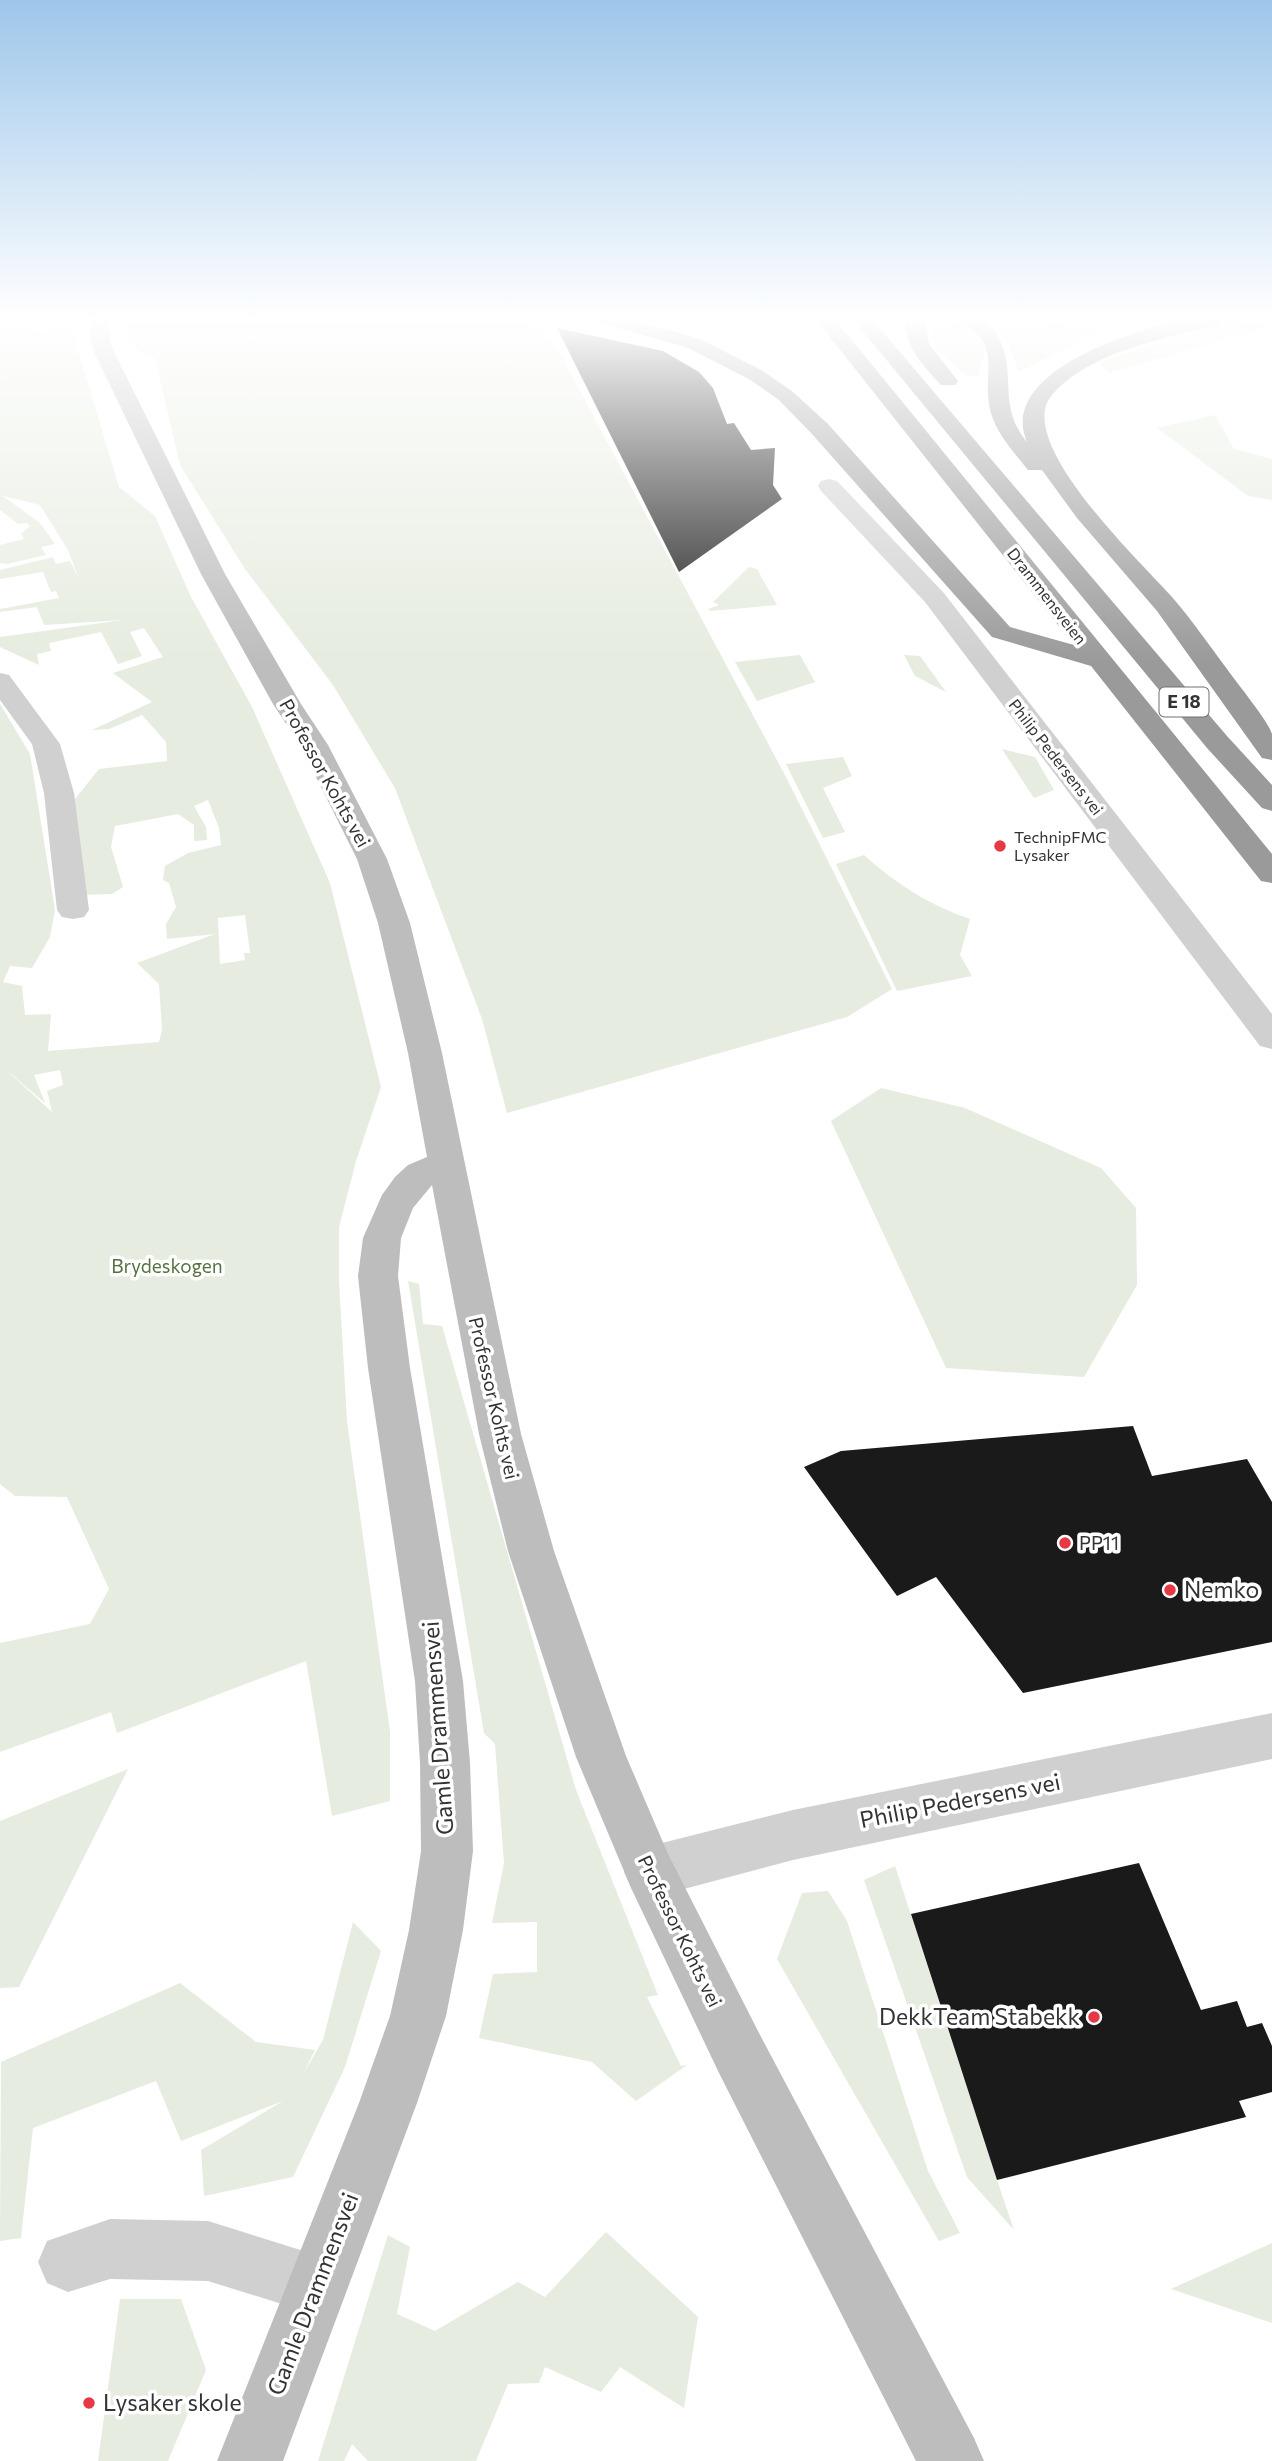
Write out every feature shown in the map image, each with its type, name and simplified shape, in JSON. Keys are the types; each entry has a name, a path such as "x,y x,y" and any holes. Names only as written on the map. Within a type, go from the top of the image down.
{"highway":[{"path":"823,432 1001,632 1098,660"},
{"name":"Drammensveien","path":"915,432 1272,874"},
{"name":"Drammensveien","path":"958,432 1217,742 1272,802"},
{"name":"E 18","path":"977,432 996,476"},
{"name":"E 18","path":"1010,432 1043,472 1074,499"},
{"name":"E 18","path":"1035,432 1051,466 1074,499 1165,605 1272,752"}],"main road":[{"name":"Professor Kohts vei","path":"144,432 214,574 287,704 320,756 372,859 394,923 425,1053 500,1434 531,1551 597,1745 650,1872 739,2053 951,2461"},
{"name":"Gamle Drammensvei","path":"250,2461 388,2103 418,2016 436,1930 447,1851 445,1763 439,1681 389,1368 378,1276 382,1238 395,1205 408,1186 421,1174 446,1164"}],"street":[{"name":"Philip Pedersens vei","path":"829,486 934,597 1272,1038"},
{"path":"0,681 46,744 59,793 73,910"},
{"name":"Philip Pedersens vei","path":"650,1872 793,1835 1272,1737"},
{"path":"68,2262 110,2249 208,2251 317,2284"}],"green space":[{"name":"Brydeskogen","path":"0,432 102,432 119,487 155,516 190,595 252,707 330,883 381,1087 356,1161 339,1227 339,1281 347,1421 390,1732 390,1801 332,1816 306,1661 117,1733 111,1712 0,1752 0,1643 90,1624 109,1589 67,1497 15,1496 0,1484 0,704 30,754 55,910 50,937 32,968 10,966 3,982 22,986 25,1015 51,1014 48,1051 159,1042 162,1030 159,984 137,963 215,934 167,939 166,924 176,907 169,883 163,880 165,866 188,853 221,845 219,828 208,800 194,806 206,827 207,840 194,841 194,825 178,814 115,826 111,847 123,887 112,894 79,895 67,809 99,769 167,761 166,742 142,715 109,729 92,730 152,702 113,673 163,657 144,628 130,632 142,656 118,664 101,632 49,643 51,651 37,654 39,665 0,647 0,637 123,620 44,625 37,607 0,612 0,609 59,598 56,591 51,592 43,572 0,579 0,570 53,557 56,564 70,561 79,579 68,550 40,505 3,496 40,523 55,544 41,547 46,555 7,564 0,563 0,545 24,539 21,534 30,526 27,523 18,524 0,510","holes":["245,915 250,953 244,953 245,960 220,964 218,918","3,1067 45,1103 34,1075 60,1070 63,1085 47,1091 52,1112"]},
{"path":"172,432 602,432 787,779 892,989 847,1017 507,1113 482,1019 395,788 333,685 245,569 180,465"},
{"path":"1162,432 1224,432 1234,449 1272,459 1272,500 1248,496"},
{"path":"749,567 757,569 777,605 711,611 708,609 719,605 713,602"},
{"path":"800,655 815,682 757,701 735,662"},
{"path":"904,655 920,656 946,692 915,676"},
{"path":"1002,749 1035,757 1054,790 1034,798"},
{"path":"843,757 852,776 823,788 845,832 823,838 786,764"},
{"path":"864,855 914,893 970,919 960,955 972,976 897,991 836,864"},
{"path":"881,1088 965,1108 1101,1168 1136,1208 1137,1285 1084,1377 946,1368 831,1121"},
{"path":"408,1281 419,1284 423,1324 442,1326 576,1790 658,1995 647,1997 681,2066 687,2065 636,2101 592,2062 479,2038 493,1974 537,1972 537,1922 492,1923 504,1863 495,1744 484,1733"},
{"path":"128,1769 19,1987 0,1988 0,1821"},
{"path":"895,1866 1014,2230 967,2177 864,1880"},
{"path":"828,1891 847,1921 928,2171 960,2233 939,2241 777,1959 802,1893"},
{"path":"353,1922 381,1951 345,2067 293,2177 204,2196 201,2150 283,2101 181,2141 156,2081 33,2128 21,2238 0,2241 1,2062 180,1983 256,2042 315,2050 303,2074 323,2040"},
{"path":"606,2232 698,2317 684,2408 620,2367 601,2392 545,2367 539,2383 508,2384 476,2461 368,2461 352,2444 344,2461 318,2461 388,2235 410,2247 397,2314 435,2331 518,2282 545,2297"},
{"path":"1272,2243 1272,2323 1171,2289"},
{"path":"120,2299 181,2299 206,2370 168,2461 98,2461"}],"building":[{"path":"609,432 740,432 751,450 775,448 773,485 782,499 679,572"},
{"name":"PP11","path":"1133,1426 1152,1476 1247,1459 1272,1502 1272,1642 1023,1693 936,1577 897,1596 804,1467 841,1451"},
{"name":"DekkTeam Stabekk","path":"1139,1863 1201,2010 1237,2001 1247,2027 1262,2023 1272,2046 1272,2092 1239,2101 1246,2117 997,2180 911,1914"}],"place":[{"name":"TechnipFMC Lysaker","path":"1000,846"},
{"name":"PP11","path":"1065,1543"},
{"name":"Nemko","path":"1170,1590"},
{"name":"DekkTeam Stabekk","path":"1094,2017"},
{"name":"Lysaker skole","path":"89,2403"}]}
